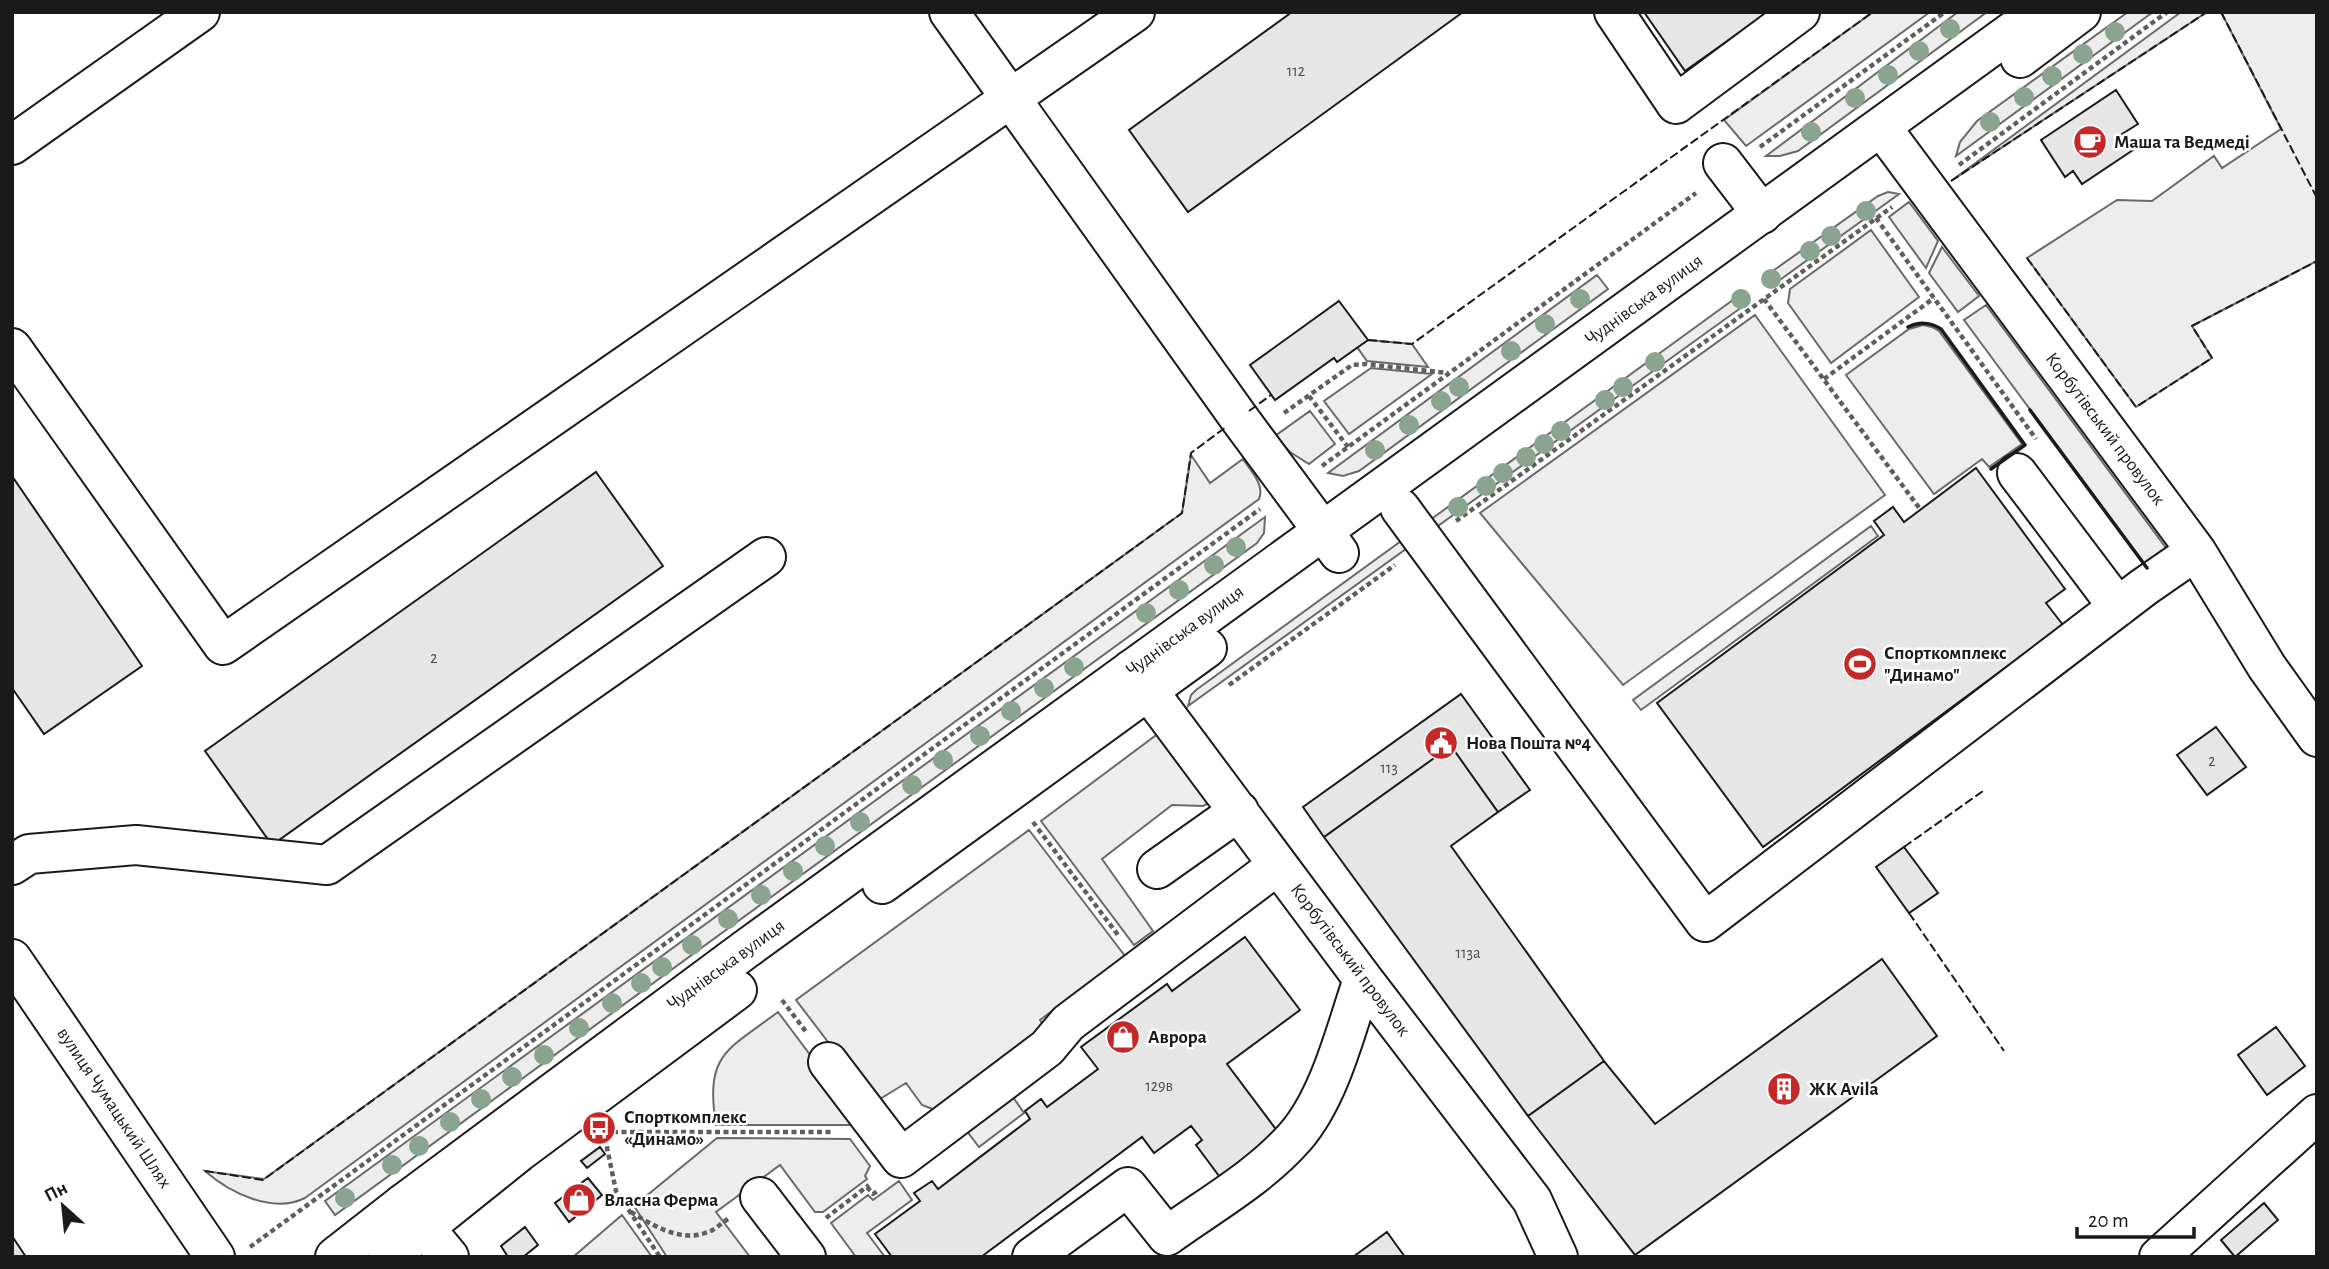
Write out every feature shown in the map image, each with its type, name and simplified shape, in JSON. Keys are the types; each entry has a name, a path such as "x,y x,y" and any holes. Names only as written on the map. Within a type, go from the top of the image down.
{"main road":[{"path":"12,145 200,12"},
{"path":"949,12 1251,436 1331,543"},
{"path":"12,348 223,645 1135,12"},
{"path":"1614,12 1676,104 1801,12"},
{"name":"Чуднівська вулиця","path":"1331,543 1400,508 1726,270 2039,12"},
{"name":"Чуднівська вулиця","path":"335,1257 414,1215 735,958 1140,680 1331,543 1762,214 1889,138 2081,12"},
{"name":"Корбутівський провулок","path":"1889,138 2196,551 2267,667 2317,737"},
{"path":"1726,166 1762,214"},
{"path":"2017,473 2118,607"},
{"path":"1400,508 1705,922 2118,607 2196,551"},
{"path":"12,865 29,854 136,845 327,865 766,557"},
{"name":"Корбутівський провулок","path":"1140,680 1532,1200 1558,1257"},
{"path":"1157,869 1239,811"},
{"path":"828,1062 901,1158 1047,1048 1068,1023 1278,865"},
{"name":"вулиця Чумацький Шлях","path":"12,959 232,1253"},
{"path":"1032,1257 1128,1187 1167,1237 1265,1166 1296,1136 1315,1106 1332,1070 1363,979"},
{"path":"2159,1257 2317,1114"},
{"path":"760,1197 806,1257"},
{"path":"414,1215 449,1257"},
{"name":"Чуднівська вулиця","path":"388,1257 414,1215"}],"path":[{"path":"1318,469 1726,166 1945,12"},
{"path":"1953,169 2168,12"},
{"path":"1174,724 1895,205"},
{"path":"1876,218 2037,440"},
{"path":"1824,379 1934,298"},
{"path":"1764,299 1920,509"},
{"path":"1251,436 1352,365 1366,364 1449,373"},
{"path":"1309,396 1348,447"},
{"path":"232,1253 1264,506"},
{"path":"1030,819 1143,967"},
{"path":"782,1000 804,1030"},
{"path":"660,1257 615,1191 603,1132 882,1132"},
{"path":"849,1201 864,1190"},
{"path":"628,1210 657,1228 696,1236 713,1230 760,1197"}],"shaded area":[{"path":"1873,12 1930,12 1746,146 1724,120"},
{"path":"1958,12 1987,12 1798,151 1780,156 1766,156"},
{"path":"2128,12 2153,12 1956,156 1960,142 1977,121"},
{"path":"2181,12 2207,12 1951,181"},
{"path":"2221,12 2317,12 2317,261 2192,326 2212,358 2136,407 2027,258 2117,200 2152,201 2214,156 2222,168 2281,129"},
{"path":"1888,192 1899,194 1770,287 1763,278 1878,196"},
{"path":"1909,202 1938,241 1926,268 1889,217"},
{"path":"1871,230 1919,297 1831,363 1788,303 1790,289"},
{"path":"1942,247 1979,296 1958,312 1929,273"},
{"path":"1597,275 1608,289 1359,471 1343,476 1328,473"},
{"path":"1737,297 1742,307 1188,706 1191,695 1196,690"},
{"path":"1986,305 2169,552 2147,568 1964,320"},
{"path":"1755,315 1885,495 1623,685 1480,513"},
{"path":"1923,325 1939,331 2022,444 1989,467 1982,459 1934,494 1846,375 1909,329"},
{"path":"1368,340 1412,344 1428,367 1367,361 1357,347"},
{"path":"1371,368 1432,374 1349,434 1324,401"},
{"path":"1310,411 1335,444 1309,464 1290,452 1275,436"},
{"path":"1191,455 1210,483 1243,459 1259,483 1259,499 305,1198 279,1204 252,1199 227,1187 205,1171 264,1179 1182,513"},
{"path":"1265,517 1264,533 1257,543 335,1215 325,1201"},
{"path":"1871,526 1878,536 1641,710 1633,700"},
{"path":"1159,733 1209,803 1203,806 1172,805 1102,859 1153,931 1134,945 1041,821"},
{"path":"1029,830 1125,956 1040,1020 1045,1028 938,1111 922,1105 906,1083 880,1099 838,1055 796,1000"},
{"path":"778,1012 820,1068 852,1125 716,1125 714,1083 723,1057 745,1036"},
{"path":"1013,1097 1024,1113 979,1147 966,1130"},
{"path":"717,1138 850,1139 870,1166 865,1176 867,1179 823,1212 815,1212 780,1165 716,1212 750,1257 667,1257 634,1206"},
{"path":"899,1181 912,1200 867,1233 885,1257 856,1257 831,1223 868,1195 873,1200"},
{"path":"622,1215 652,1257 573,1257"}],"building":[{"path":"1292,12 1463,12 1188,212 1129,130"},
{"path":"1644,12 1768,12 1685,71"},
{"path":"2116,90 2138,124 2122,134 2133,150 2082,184 2073,171 2065,177 2041,140"},
{"path":"1339,301 1368,340 1337,362 1334,358 1275,400 1250,365"},
{"name":"Спорткомплекс \"Динамо\"","path":"1976,468 2065,589 2046,603 2063,625 1763,847 1657,703 1884,535 1874,521 1893,507 1904,522"},
{"path":"596,472 663,566 272,845 205,751"},
{"path":"12,476 142,666 44,734 12,688"},
{"path":"1461,694 1530,790 1498,812 1451,746 1324,837 1303,807"},
{"path":"2216,727 2246,767 2207,795 2177,755"},
{"path":"1451,746 1498,812 1451,846 1604,1061 1528,1116 1324,837"},
{"path":"1904,847 1938,893 1909,913 1876,867"},
{"path":"1245,937 1300,1010 1227,1064 1281,1136 1222,1180 1196,1145 1202,1140 1191,1126 1154,1153 1142,1137 981,1257 892,1257 875,1234 920,1201 914,1193 932,1181 938,1189 1030,1119 1025,1111 1041,1099 1047,1107 1098,1069 1081,1047 1167,984 1172,991"},
{"name":"ЖК Avila","path":"1882,959 1937,1036 1635,1255 1528,1116 1604,1061 1655,1124"},
{"path":"2276,1027 2305,1066 2267,1095 2238,1055"},
{"path":"600,1147 605,1154 587,1168 581,1161"},
{"path":"588,1178 602,1195 569,1222 555,1203"},
{"path":"2264,1203 2278,1220 2235,1257 2221,1240"},
{"path":"525,1227 538,1245 523,1257 508,1257 501,1246"},
{"path":"1387,1232 1405,1257 1353,1257"},
{"path":"12,1236 26,1257 12,1257"}],"fence":[{"path":"1368,340 1412,344 1873,12"},
{"path":"1951,181 2207,12"},
{"path":"2221,12 2317,198"},
{"path":"2027,258 2136,407 2212,358 2192,326 2317,261"},
{"path":"1249,411 1271,395"},
{"path":"205,1171 263,1180 1182,513 1191,453 1226,427"},
{"path":"1904,847 1983,791"},
{"path":"1909,913 2004,1051"}],"wall":[{"path":"1908,327 1925,323 1941,329 2025,445 1991,469"},
{"path":"2030,410 2147,568"}],"place":[{"name":"Маша та Ведмеді","path":"2090,142"},
{"name":"Спорткомплекс \"Динамо\"","path":"1860,664"},
{"name":"Нова Пошта №4","path":"1441,743"},
{"name":"Аврора","path":"1123,1037"},
{"name":"ЖК Avila","path":"1784,1089"},
{"name":"Спорткомплекс «Динамо»","path":"599,1128"},
{"name":"Власна Ферма","path":"579,1200"}]}
